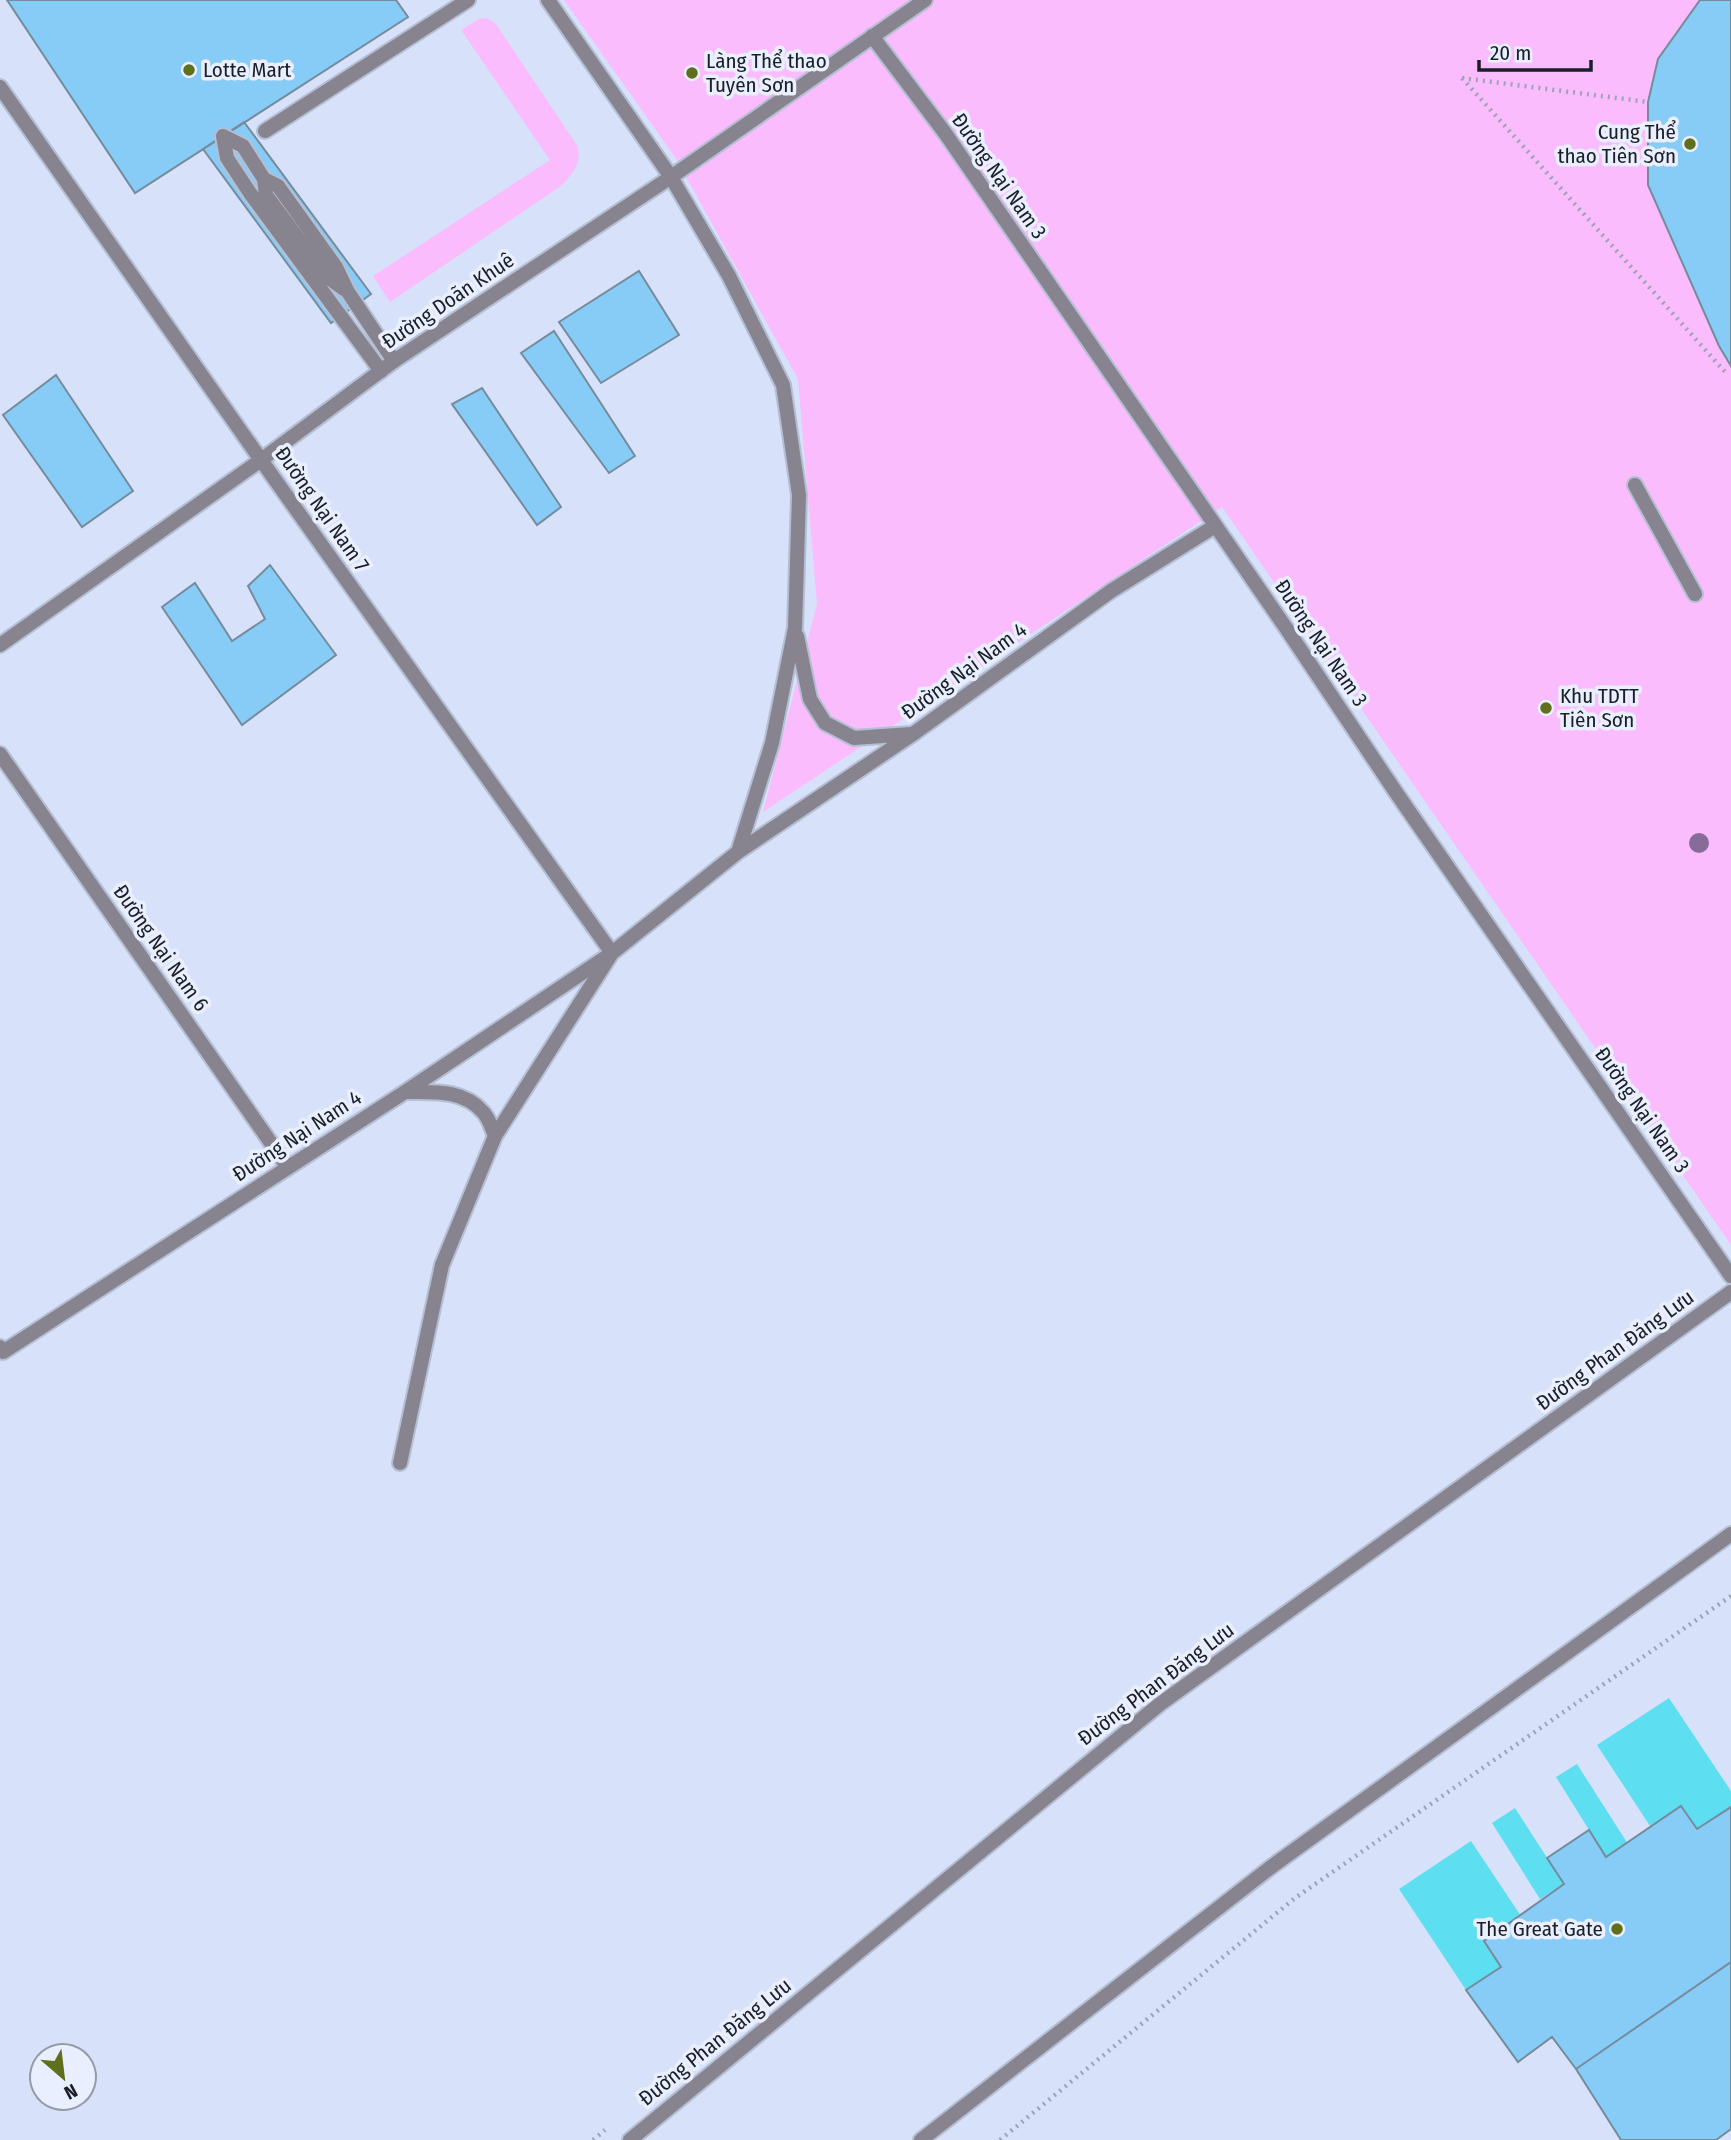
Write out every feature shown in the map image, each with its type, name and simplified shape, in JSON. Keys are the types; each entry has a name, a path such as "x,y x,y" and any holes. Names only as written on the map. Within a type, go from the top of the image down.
{"street":[{"path":"265,131 468,0"},
{"path":"548,0 671,177 729,276 783,385 799,495 795,628 772,743 738,852"},
{"name":"Đường Doãn Khuê","path":"0,645 261,460 394,361 671,177 925,0"},
{"name":"Đường Nại Nam 3","path":"872,37 945,133 1731,1276"},
{"name":"Đường Nại Nam 7","path":"0,87 261,460 612,953"},
{"path":"381,371 250,193 227,158 223,136 243,146 264,178 278,186 336,267 348,292 394,361"},
{"path":"1635,485 1695,594"},
{"name":"Đường Nại Nam 4","path":"2,1349 405,1092 612,953 738,852 913,734 1111,592 1215,526"},
{"path":"795,628 810,699 825,723 854,738 913,734"},
{"name":"Đường Nại Nam 6","path":"0,754 287,1166"},
{"path":"400,1463 442,1265 495,1136 612,953"},
{"path":"405,1092 446,1092 468,1100 484,1113 495,1136"},
{"name":"Đường Phan Đăng Lưu","path":"630,2140 1160,1704 1731,1292"},
{"path":"921,2140 1271,1867 1731,1534"}],"path":[{"path":"1648,102 1462,78 1726,373"},
{"path":"1000,2140 1295,1898 1731,1596"}],"shaded area":[{"name":"Khu TDTT Tiên Sơn","path":"564,0 1731,0 1731,1245 1222,507 763,812 817,604 798,379 675,157"},
{"path":"487,18 496,24 577,145 577,163 561,186 390,302 373,276 550,160 461,30 479,19"}],"water":[{"path":"1669,1698 1731,1791 1731,1807 1697,1829 1681,1806 1650,1826 1597,1745"},
{"path":"1577,1764 1628,1844 1606,1857 1556,1777"},
{"path":"1515,1808 1564,1884 1540,1899 1492,1823"},
{"path":"1471,1841 1521,1916 1501,1967 1466,1990 1399,1889"}],"building":[{"name":"Lotte Mart","path":"7,0 396,0 408,17 135,193"},
{"name":"Cung Thể thao Tiên Sơn","path":"1700,0 1731,0 1731,366 1719,346 1648,185 1648,102 1658,59"},
{"path":"244,122 371,294 331,323 203,149"},
{"path":"639,271 679,335 601,383 559,322"},
{"path":"554,331 635,456 609,473 521,353"},
{"path":"56,375 133,491 82,527 3,415"},
{"path":"482,388 561,507 537,525 452,404"},
{"path":"270,565 336,655 242,725 162,607 195,583 232,641 265,619 248,586"},
{"name":"The Great Gate","path":"1681,1806 1697,1829 1731,1807 1731,1962 1576,2069 1552,2037 1518,2062 1466,1990 1501,1967 1484,1941 1564,1884 1547,1858 1589,1830 1606,1857"},
{"path":"1731,1962 1731,2129 1716,2140 1621,2140 1576,2069"}],"place":[{"name":"Lotte Mart","path":"189,70"},
{"name":"Làng Thể thao Tuyên Sơn","path":"692,73"},
{"name":"Cung Thể thao Tiên Sơn","path":"1690,144"},
{"name":"Khu TDTT Tiên Sơn","path":"1546,708"},
{"name":"The Great Gate","path":"1617,1929"}]}
